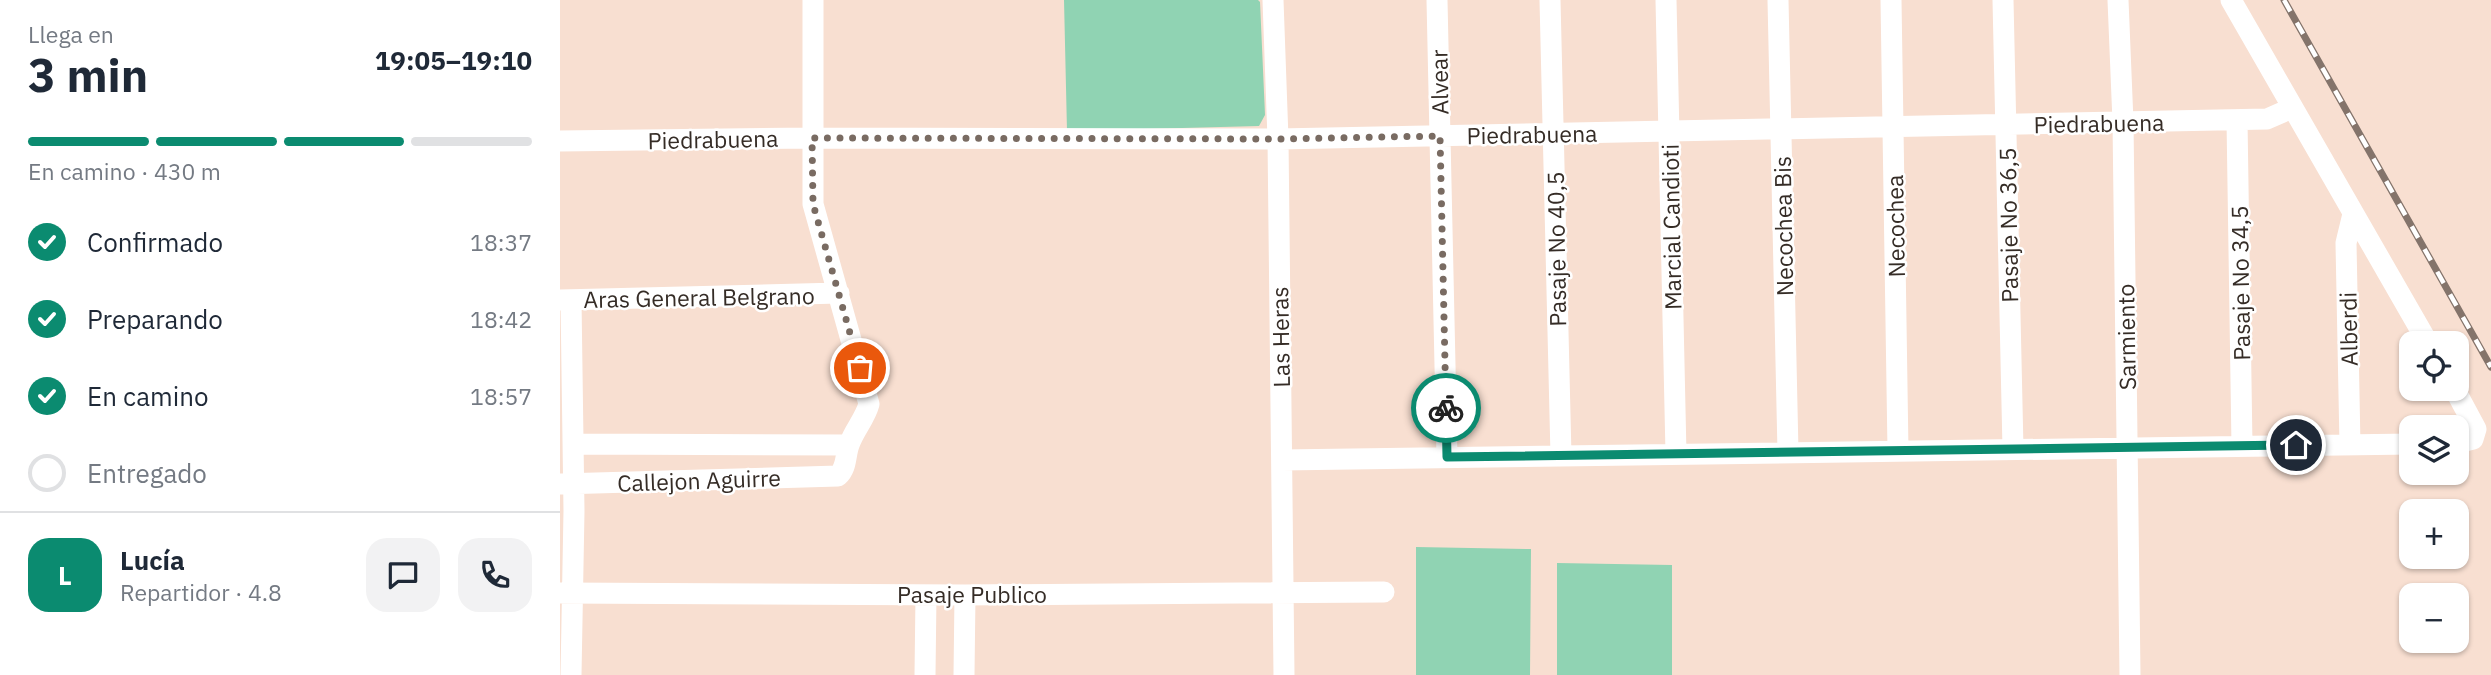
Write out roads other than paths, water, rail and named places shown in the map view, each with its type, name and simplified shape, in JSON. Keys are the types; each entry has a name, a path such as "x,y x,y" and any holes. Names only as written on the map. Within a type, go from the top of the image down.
{"street":[{"path":"813,0 813,204 869,404 849,445"},
{"name":"Las Heras","path":"1273,0 1278,139 1284,675"},
{"name":"Alvear","path":"1437,0 1447,457"},
{"name":"Pasaje No 40,5","path":"1550,0 1561,456"},
{"name":"Marcial Candioti","path":"1666,0 1676,454"},
{"name":"Necochea Bis","path":"1778,0 1788,452"},
{"name":"Necochea","path":"1891,0 1898,451"},
{"name":"Pasaje No 36,5","path":"2003,0 2013,449"},
{"name":"Sarmiento","path":"2118,0 2123,122 2130,675"},
{"path":"2231,0 2421,331"},
{"name":"Piedrabuena","path":"560,141 812,138 1278,139 1553,134 2267,119 2292,108"},
{"name":"Pasaje No 34,5","path":"2237,120 2242,446"},
{"name":"Alberdi","path":"2350,444 2346,243 2353,214"},
{"name":"Aras General Belgrano","path":"565,300 839,293"},
{"path":"565,300 574,444 567,484 566,593 571,675"},
{"path":"2462,401 2476,429 2469,437"},
{"name":"Callejon Aguirre","path":"567,484 838,476 844,471 849,445 574,444"},
{"path":"1282,460 2399,444"},
{"name":"Pasaje Publico","path":"566,593 965,595 1384,592"},
{"path":"925,675 926,595"},
{"path":"964,675 965,595"}],"railway":[{"path":"2284,0 2491,367"}]}
